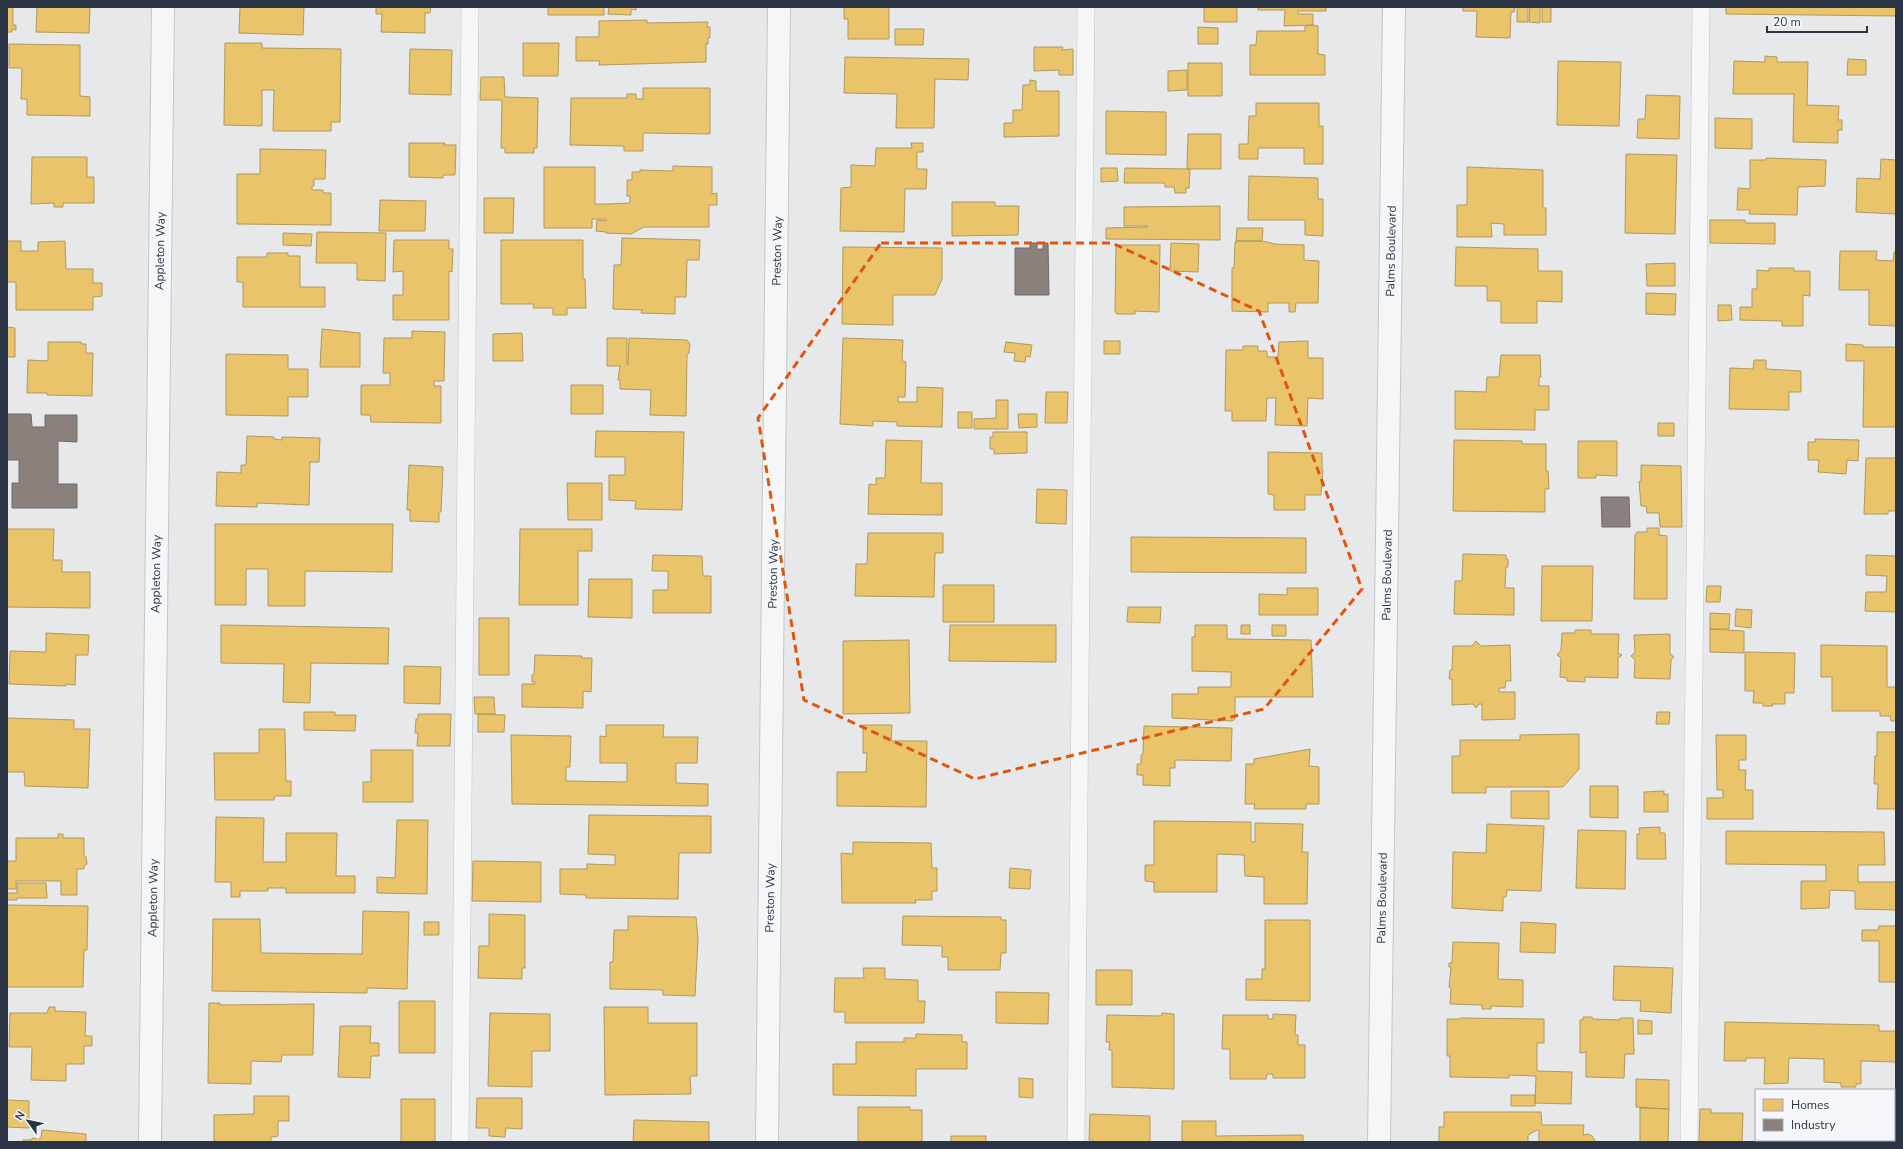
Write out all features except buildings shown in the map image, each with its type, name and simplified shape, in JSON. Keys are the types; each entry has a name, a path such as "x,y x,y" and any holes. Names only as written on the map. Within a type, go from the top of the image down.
{"street":[{"name":"Appleton Way","path":"150,1142 163,7"},
{"name":"Preston Way","path":"767,1142 780,7"},
{"name":"Palms Boulevard","path":"1379,1142 1394,7"}],"lane":[{"path":"460,1142 470,7"},
{"path":"1076,1142 1086,7"},
{"path":"1690,1142 1701,7"}],"highlighted area":[{"path":"881,243 1112,243 1259,311 1362,589 1264,709 975,779 804,700 758,418"}]}
